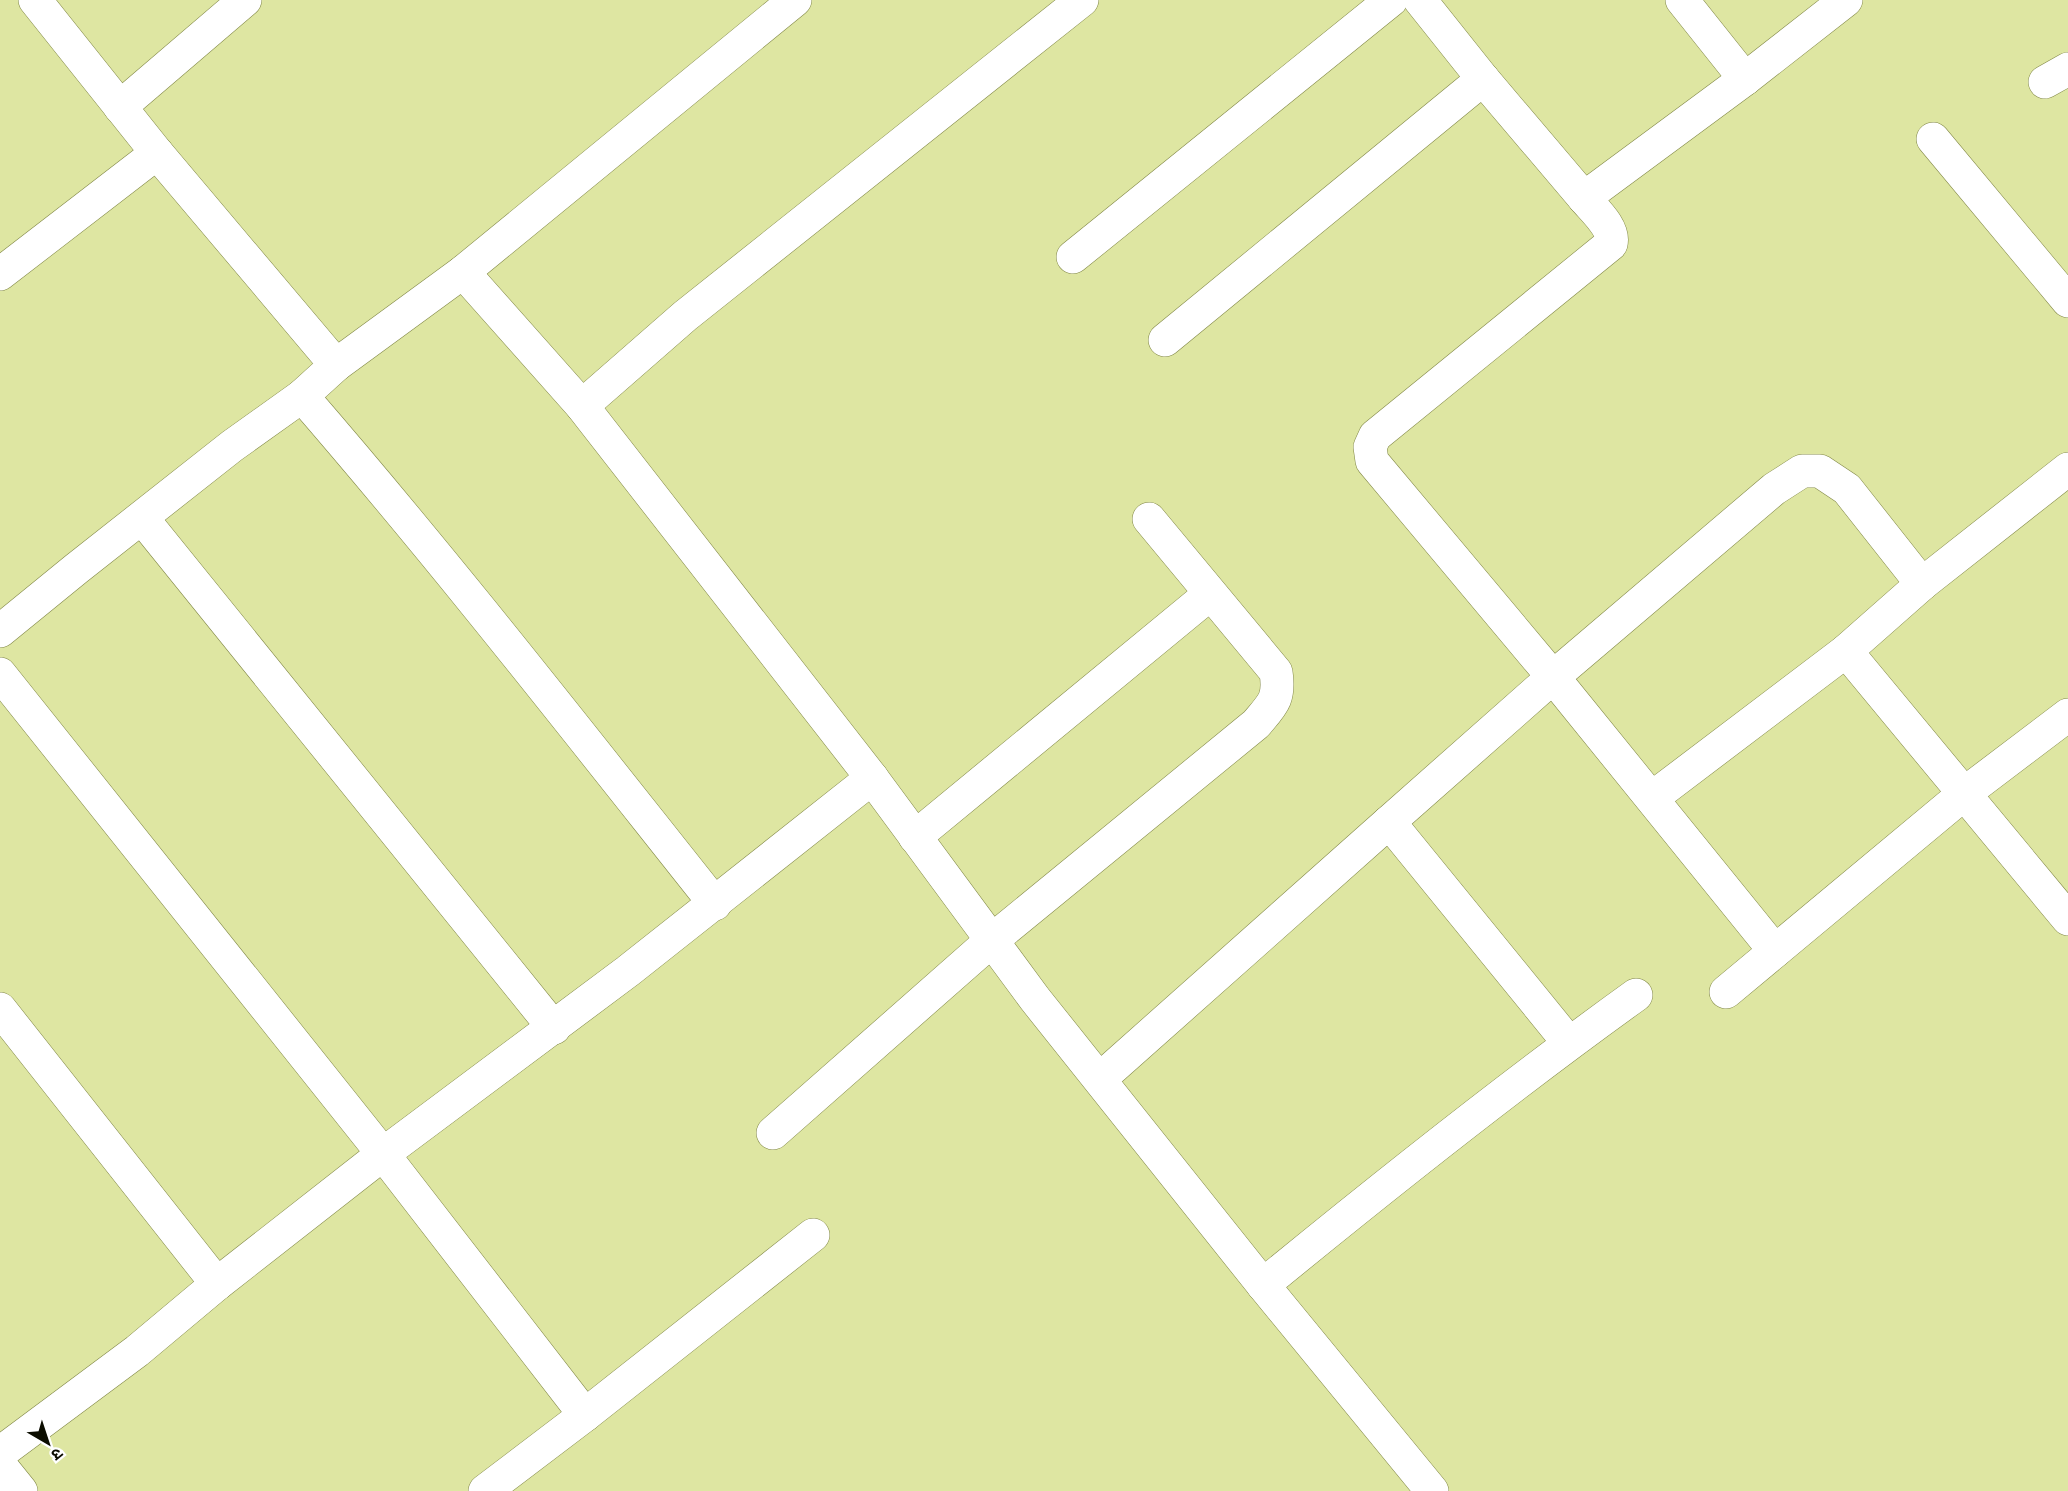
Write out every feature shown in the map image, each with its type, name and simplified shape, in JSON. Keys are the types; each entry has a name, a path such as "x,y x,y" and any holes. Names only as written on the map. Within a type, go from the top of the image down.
{"street":[{"path":"35,0 157,153 336,365"},
{"path":"120,107 245,0"},
{"path":"0,631 76,568 232,446 302,396 336,365 463,272 795,0"},
{"path":"582,406 685,316 1082,0"},
{"path":"1073,257 1391,0"},
{"path":"1420,0 1483,79 1584,198 1613,237 1611,244 1375,436 1370,447 1372,461 1553,677 1775,951"},
{"path":"1682,0 1745,79"},
{"path":"1584,198 1745,79 1846,0"},
{"path":"1165,340 1483,79"},
{"path":"1933,139 2068,302"},
{"path":"0,274 157,153"},
{"path":"463,272 582,406 872,778 1035,999 1263,1285 1432,1491"},
{"path":"302,396 361,463 715,904"},
{"path":"1100,1079 1553,677 1774,489 1802,471 1820,471 1846,489 1922,584"},
{"path":"1652,798 1846,651 1922,584 2062,485"},
{"path":"142,518 554,1028"},
{"path":"773,1133 992,941 1257,724 1274,703 1278,690 1275,672 1149,519"},
{"path":"915,837 1210,594"},
{"path":"1846,651 2068,919"},
{"path":"0,674 383,1154 585,1415"},
{"path":"1726,992 1965,793 2068,715"},
{"path":"0,1453 137,1351 216,1284 383,1154 554,1028 715,904 872,778"},
{"path":"1389,822 1569,1043"},
{"path":"1263,1285 1381,1188 1569,1043 1636,995"},
{"path":"0,1010 216,1284"},
{"path":"484,1491 585,1415 813,1235"},
{"path":"0,1465 21,1491"}]}
